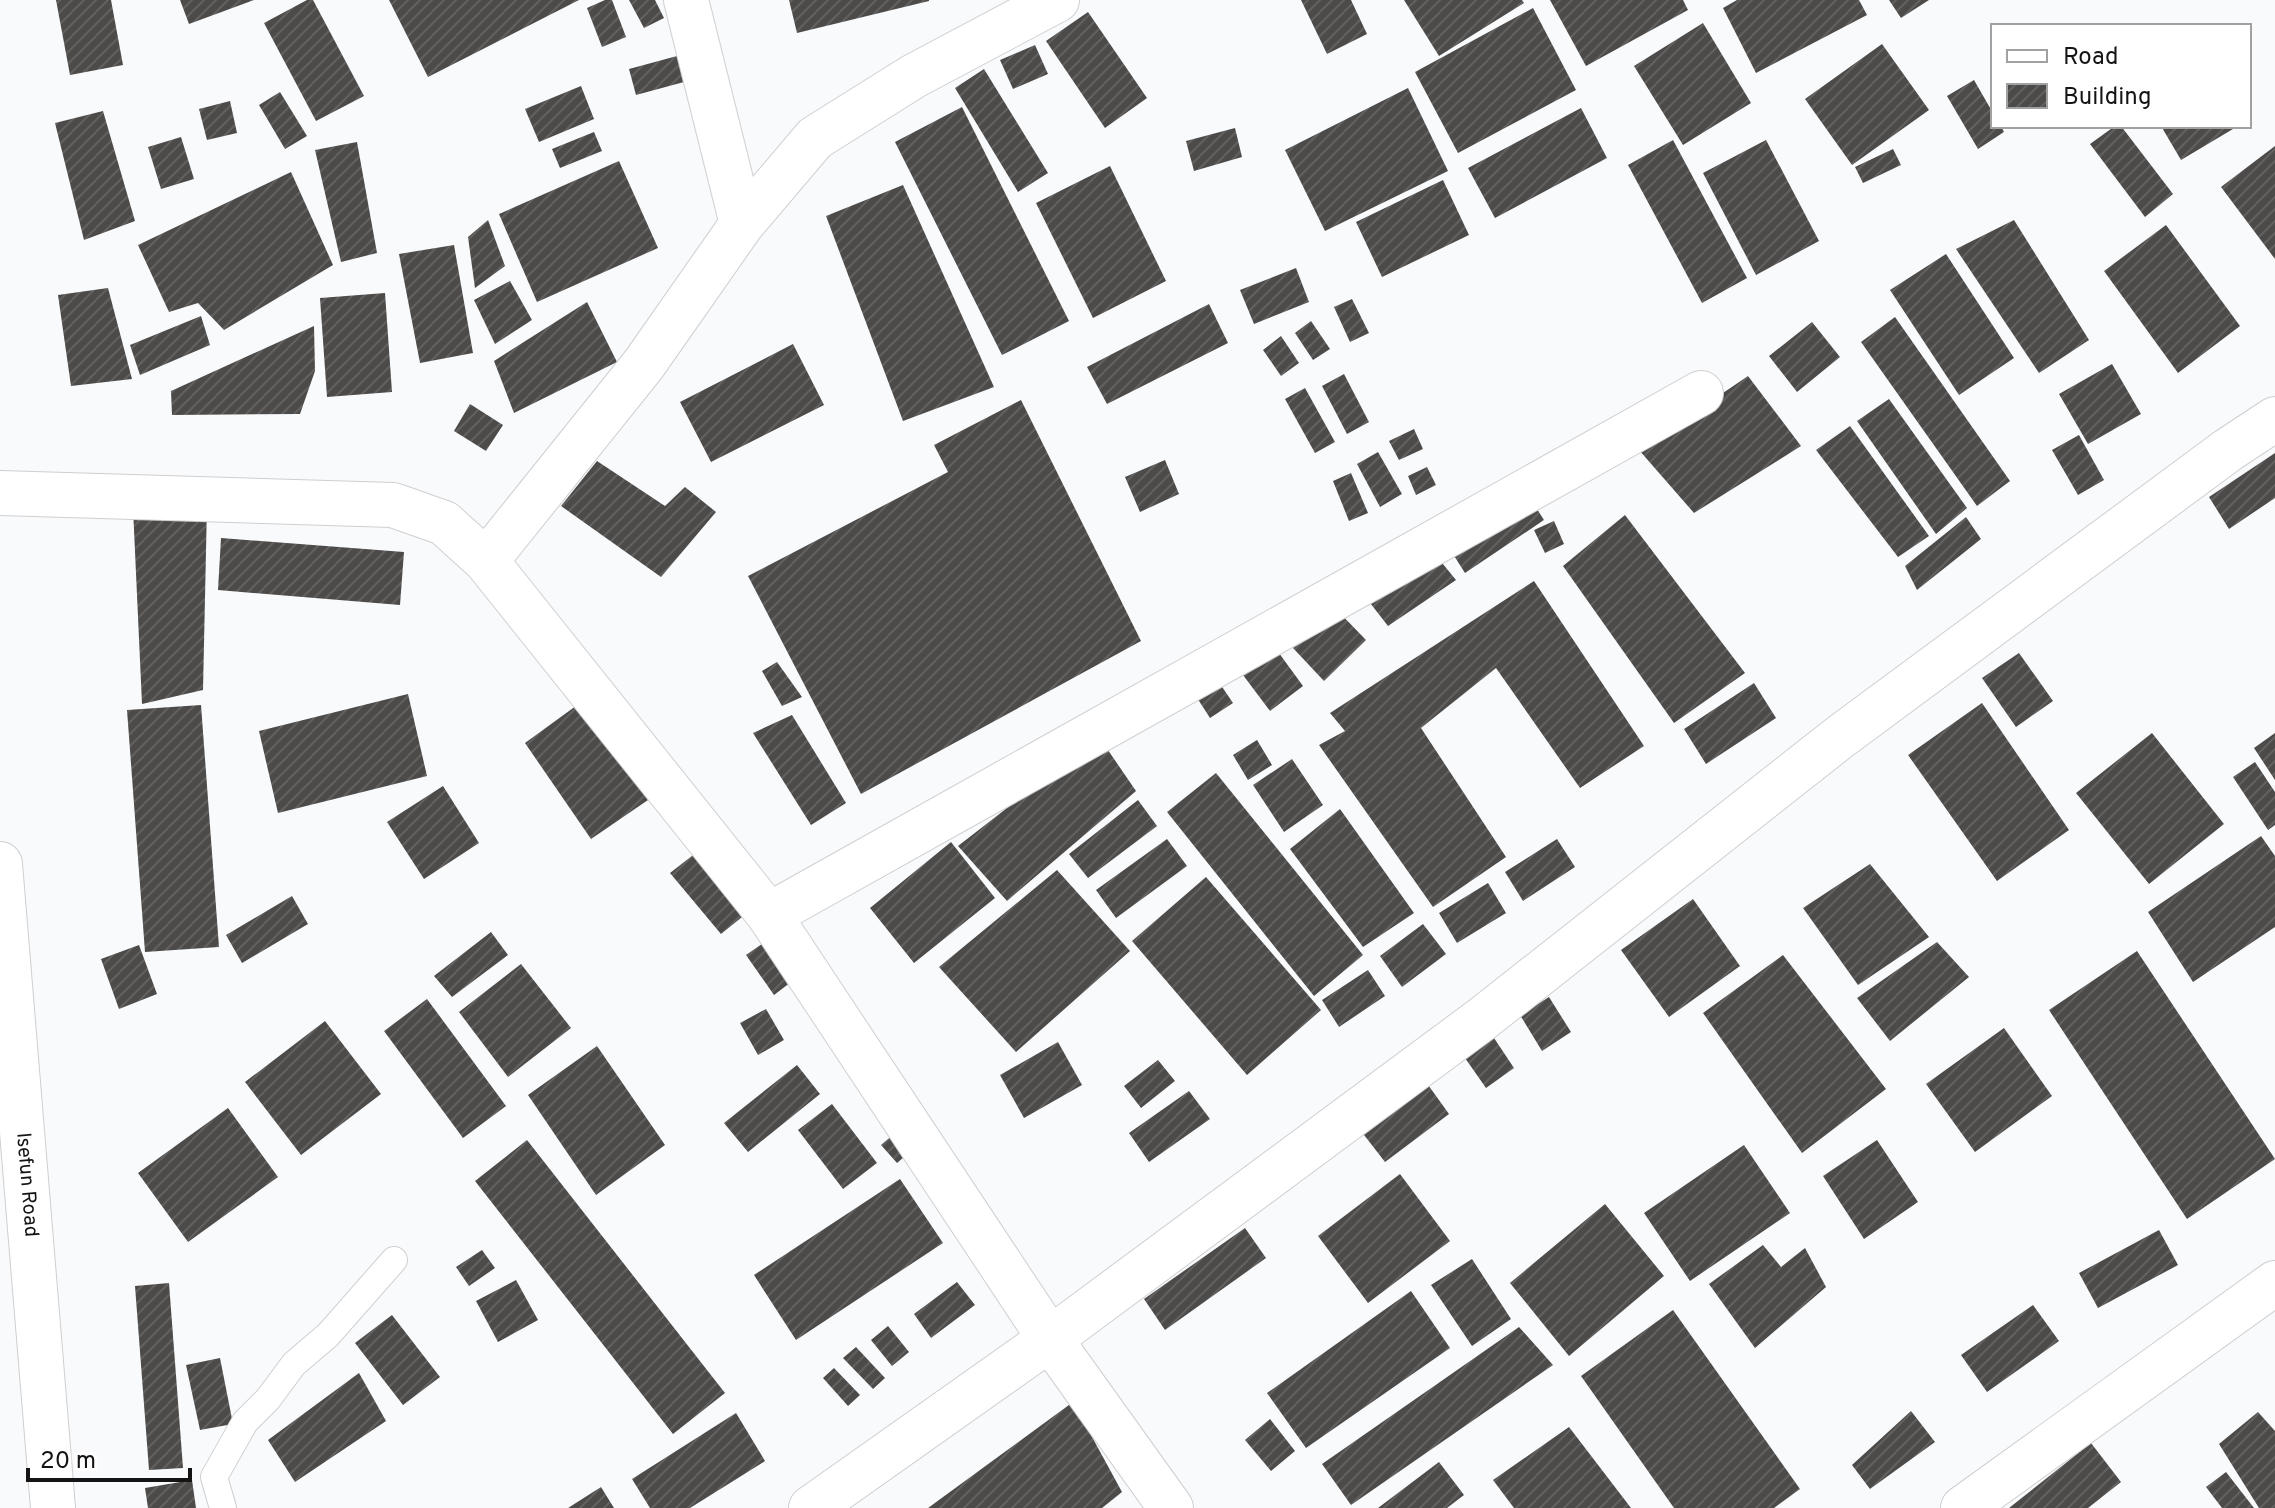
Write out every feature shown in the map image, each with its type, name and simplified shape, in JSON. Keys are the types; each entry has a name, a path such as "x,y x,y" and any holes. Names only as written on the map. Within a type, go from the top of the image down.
{"street":[{"path":"686,0 742,224"},
{"path":"486,561 644,364 742,224 815,138 914,76 1057,0"},
{"path":"769,915 1701,393"},
{"path":"811,1508 1050,1339 1482,1019 1852,727 2228,450 2275,419"},
{"path":"0,493 393,505 444,523 486,561 769,915 1050,1339 1171,1508"},
{"name":"Isefun Road","path":"0,864 53,1508"},
{"path":"1963,1508 2275,1283"}],"lane":[{"path":"223,1508 214,1477 245,1422 268,1399 294,1364 328,1335 394,1260"}],"building":[{"path":"56,0 111,0 123,65 70,75"},
{"path":"180,0 254,0 189,24"},
{"path":"307,0 313,0 364,96 316,121 264,23"},
{"path":"389,0 579,0 428,77"},
{"path":"612,0 626,37 602,47 587,8"},
{"path":"629,0 655,0 664,18 644,28"},
{"path":"789,0 929,0 929,1 797,33"},
{"path":"1301,0 1351,0 1367,34 1327,54"},
{"path":"1404,0 1522,0 1524,3 1439,56"},
{"path":"1550,0 1683,0 1688,10 1586,66"},
{"path":"1737,0 1859,0 1867,15 1756,73 1723,8"},
{"path":"1889,0 1929,0 1901,18"},
{"path":"1533,8 1576,90 1458,153 1415,72"},
{"path":"1088,12 1147,98 1105,128 1046,41"},
{"path":"1703,23 1751,103 1683,145 1634,66"},
{"path":"1882,44 1929,110 1852,165 1805,99"},
{"path":"1035,45 1048,74 1013,89 1000,60"},
{"path":"677,56 684,82 636,95 629,69"},
{"path":"984,69 1048,173 1018,192 955,88"},
{"path":"1974,80 1991,110 1991,128 2002,128 2004,132 1978,149 1947,96"},
{"path":"581,86 594,119 539,142 525,109"},
{"path":"1408,88 1448,171 1325,231 1285,150"},
{"path":"280,92 307,136 285,149 259,105"},
{"path":"230,101 237,133 207,140 199,109"},
{"path":"962,107 1069,321 1002,355 895,142"},
{"path":"1581,108 1607,158 1495,218 1468,168"},
{"path":"103,111 135,221 84,240 55,123"},
{"path":"1235,128 1242,157 1194,171 1186,141"},
{"path":"2112,128 2123,128 2173,194 2145,217 2090,144"},
{"path":"2162,128 2235,128 2181,160"},
{"path":"594,132 602,151 560,168 552,149"},
{"path":"181,137 194,179 161,189 148,147"},
{"path":"1673,140 1747,278 1702,303 1628,165"},
{"path":"1766,140 1819,241 1756,275 1703,173"},
{"path":"357,142 377,253 341,262 315,150"},
{"path":"2275,146 2275,259 2221,187"},
{"path":"1893,149 1901,165 1863,183 1855,167"},
{"path":"619,161 658,248 537,302 499,214"},
{"path":"1110,166 1166,281 1093,318 1036,203"},
{"path":"291,172 333,265 224,330 198,303 169,312 138,245"},
{"path":"1443,180 1469,235 1382,277 1356,222"},
{"path":"903,185 994,387 903,421 826,216"},
{"path":"488,220 505,266 475,288 468,237"},
{"path":"2014,220 2089,340 2039,373 1956,249"},
{"path":"2166,225 2240,326 2178,373 2104,271"},
{"path":"454,245 473,353 420,363 399,254"},
{"path":"1946,254 2014,358 1959,395 1890,290"},
{"path":"1296,268 1309,302 1254,324 1240,290"},
{"path":"510,281 532,320 495,344 474,300"},
{"path":"108,288 132,379 71,386 58,295"},
{"path":"385,293 392,392 327,397 320,298"},
{"path":"1352,299 1369,333 1350,342 1334,307"},
{"path":"587,302 617,362 514,413 494,361"},
{"path":"1209,304 1228,343 1107,404 1087,367"},
{"path":"201,316 210,345 140,375 130,345"},
{"path":"1895,317 2010,481 1977,506 1861,342"},
{"path":"1311,321 1330,349 1313,360 1295,333"},
{"path":"1812,322 1840,357 1797,392 1769,356"},
{"path":"314,326 315,371 300,414 172,415 171,391"},
{"path":"1281,336 1299,363 1281,376 1263,350"},
{"path":"793,344 824,405 711,462 680,402"},
{"path":"2112,364 2141,414 2088,444 2059,394"},
{"path":"1344,374 1369,422 1347,434 1322,386"},
{"path":"1748,376 1801,446 1694,513 1639,450"},
{"path":"1305,388 1335,442 1315,453 1285,399"},
{"path":"1889,399 1967,508 1936,534 1857,421"},
{"path":"1021,400 1141,641 861,794 748,576 948,472 934,445"},
{"path":"470,404 503,425 486,451 454,431"},
{"path":"1850,426 1929,536 1898,557 1816,450"},
{"path":"1414,429 1423,449 1399,460 1389,441"},
{"path":"2079,435 2104,480 2078,495 2052,450"},
{"path":"1378,452 1402,494 1380,507 1357,464"},
{"path":"2275,453 2275,498 2229,529 2209,497"},
{"path":"1165,460 1179,494 1140,512 1125,477"},
{"path":"597,461 665,506 685,487 716,512 661,577 561,506"},
{"path":"1427,467 1436,485 1416,495 1408,476"},
{"path":"1351,473 1368,513 1349,521 1333,481"},
{"path":"1530,498 1544,520 1465,573 1451,551"},
{"path":"207,505 203,690 142,704 133,508"},
{"path":"1625,515 1745,673 1674,723 1563,566"},
{"path":"1966,517 1981,539 1917,590 1905,566"},
{"path":"1554,521 1564,544 1545,553 1534,530"},
{"path":"221,538 404,552 400,605 218,590"},
{"path":"1434,553 1456,580 1388,626 1360,590"},
{"path":"1534,581 1644,746 1580,788 1496,668 1421,728 1506,857 1433,907 1319,745 1345,731 1330,713"},
{"path":"1334,607 1366,640 1324,681 1293,648"},
{"path":"1268,638 1303,686 1270,711 1234,663"},
{"path":"2019,653 2053,701 2016,727 1982,678"},
{"path":"777,662 802,697 782,706 762,671"},
{"path":"1212,672 1233,703 1210,718 1190,687"},
{"path":"1754,683 1776,718 1706,764 1684,729"},
{"path":"408,694 427,776 278,813 259,731"},
{"path":"580,703 648,800 591,839 525,743"},
{"path":"1982,703 2069,830 1997,881 1908,755"},
{"path":"201,705 219,947 145,952 127,710"},
{"path":"792,715 846,803 811,825 753,733"},
{"path":"2152,733 2224,824 2149,884 2076,793"},
{"path":"2275,733 2275,780 2254,748"},
{"path":"1099,737 1136,791 1007,901 958,846"},
{"path":"1257,740 1272,765 1248,780 1233,755"},
{"path":"1292,759 1323,805 1284,832 1253,785"},
{"path":"2255,762 2275,792 2275,825 2268,830 2233,777"},
{"path":"1216,773 1363,955 1314,996 1167,812"},
{"path":"443,786 479,843 424,879 387,822"},
{"path":"1138,800 1157,826 1088,878 1069,854"},
{"path":"1340,809 1414,913 1363,947 1290,849"},
{"path":"2261,836 2275,856 2275,927 2193,982 2148,912"},
{"path":"1167,839 1187,866 1116,918 1096,890"},
{"path":"1557,839 1575,867 1523,901 1505,872"},
{"path":"951,842 995,898 914,963 870,908"},
{"path":"697,852 747,913 721,934 670,873"},
{"path":"1870,864 1929,937 1858,985 1803,908"},
{"path":"1057,870 1130,951 1016,1052 939,967"},
{"path":"1206,877 1321,1010 1247,1075 1132,941"},
{"path":"1488,883 1506,913 1457,943 1439,913"},
{"path":"292,896 308,924 242,963 226,935"},
{"path":"1693,899 1740,966 1669,1017 1621,950"},
{"path":"1423,924 1446,954 1402,987 1380,956"},
{"path":"491,932 508,955 452,997 434,976"},
{"path":"772,937 799,976 774,995 746,955"},
{"path":"1937,942 1969,977 1890,1041 1857,998"},
{"path":"139,945 157,994 119,1009 101,959"},
{"path":"2137,951 2275,1159 2187,1219 2049,1010"},
{"path":"1783,955 1886,1089 1802,1153 1703,1013"},
{"path":"521,964 571,1028 508,1077 459,1012"},
{"path":"1368,970 1385,996 1339,1027 1322,1000"},
{"path":"1549,997 1571,1032 1542,1051 1520,1015"},
{"path":"427,999 506,1106 463,1138 384,1031"},
{"path":"766,1009 784,1040 758,1055 740,1023"},
{"path":"325,1021 381,1094 301,1155 245,1082"},
{"path":"2004,1028 2052,1096 1975,1152 1926,1084"},
{"path":"1494,1038 1514,1068 1486,1088 1465,1058"},
{"path":"1058,1042 1082,1085 1024,1118 1000,1075"},
{"path":"597,1046 665,1145 596,1195 528,1095"},
{"path":"1158,1060 1175,1081 1141,1108 1124,1086"},
{"path":"797,1065 820,1094 748,1152 724,1123"},
{"path":"1426,1082 1449,1114 1385,1162 1361,1131"},
{"path":"1189,1091 1210,1119 1149,1162 1129,1133"},
{"path":"832,1104 877,1163 843,1189 798,1130"},
{"path":"228,1108 278,1177 188,1242 138,1173"},
{"path":"901,1128 917,1146 897,1163 881,1145"},
{"path":"527,1140 725,1393 673,1434 475,1181"},
{"path":"1877,1140 1918,1202 1864,1239 1823,1176"},
{"path":"1744,1145 1790,1213 1690,1281 1644,1213"},
{"path":"1400,1174 1450,1241 1368,1303 1318,1236"},
{"path":"900,1179 943,1243 796,1340 754,1275"},
{"path":"1605,1204 1664,1276 1569,1356 1510,1283"},
{"path":"1245,1228 1266,1258 1165,1330 1144,1299"},
{"path":"2159,1230 2178,1265 2098,1308 2079,1273"},
{"path":"1763,1245 1781,1267 1805,1248 1826,1287 1755,1348 1709,1284"},
{"path":"482,1250 495,1268 469,1286 456,1267"},
{"path":"1472,1259 1511,1319 1472,1346 1431,1285"},
{"path":"516,1280 538,1320 498,1342 476,1301"},
{"path":"957,1282 975,1305 931,1338 914,1314"},
{"path":"169,1283 183,1468 149,1470 135,1286"},
{"path":"1411,1291 1450,1348 1306,1448 1267,1393"},
{"path":"2033,1305 2059,1341 1987,1392 1961,1355"},
{"path":"1673,1310 1800,1489 1774,1508 1674,1508 1581,1376"},
{"path":"392,1315 440,1377 403,1405 355,1343"},
{"path":"888,1326 909,1352 892,1366 871,1340"},
{"path":"1519,1327 1553,1365 1351,1505 1322,1464"},
{"path":"856,1347 885,1378 873,1389 843,1358"},
{"path":"220,1358 233,1424 200,1430 186,1365"},
{"path":"834,1368 860,1395 848,1406 823,1378"},
{"path":"359,1373 386,1421 295,1482 268,1440"},
{"path":"1073,1402 1122,1492 1102,1508 928,1508"},
{"path":"1911,1411 1935,1442 1870,1489 1852,1465"},
{"path":"2258,1412 2275,1431 2275,1508 2259,1508 2219,1444"},
{"path":"736,1413 765,1461 690,1508 650,1508 632,1479"},
{"path":"1270,1419 1295,1451 1271,1471 1245,1440"},
{"path":"1569,1427 1631,1508 1514,1508 1493,1480"},
{"path":"2091,1443 2121,1482 2088,1508 2009,1508"},
{"path":"1439,1462 1464,1495 1447,1508 1378,1508"},
{"path":"2226,1472 2254,1508 2222,1508 2206,1487"},
{"path":"192,1480 196,1508 148,1508 145,1488"},
{"path":"601,1487 614,1508 568,1508"}]}
